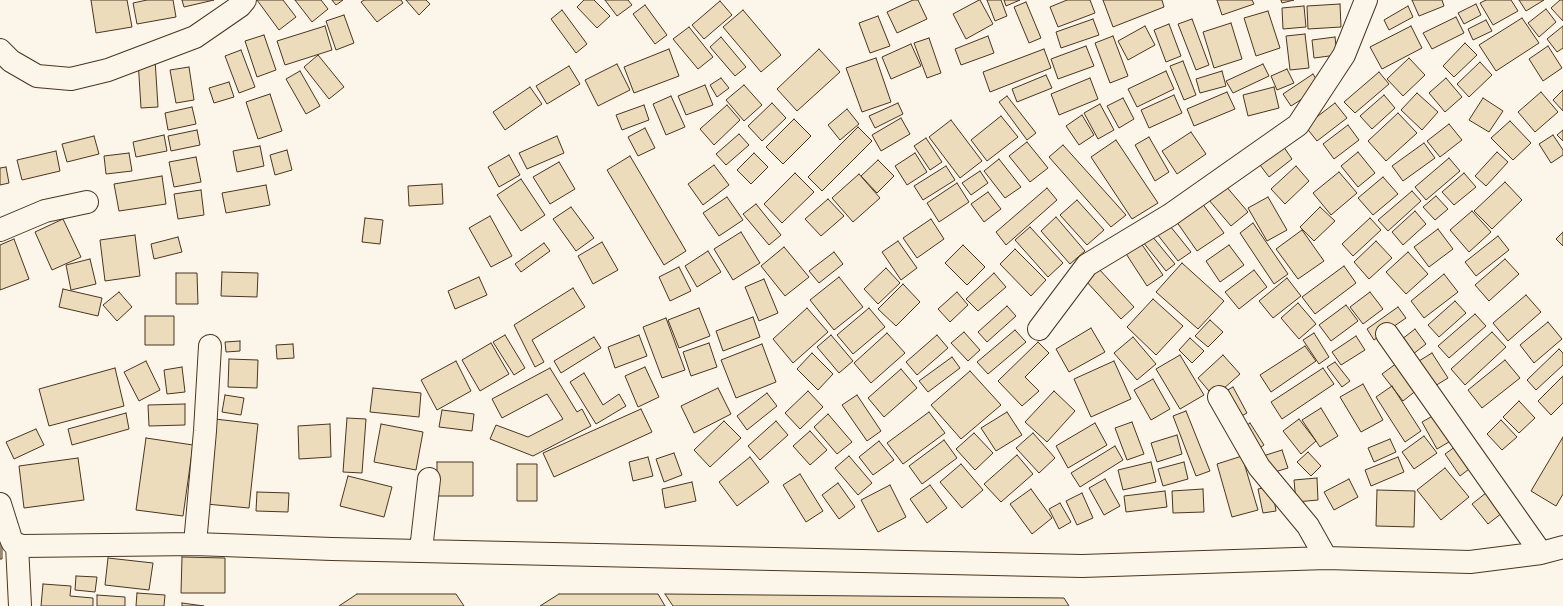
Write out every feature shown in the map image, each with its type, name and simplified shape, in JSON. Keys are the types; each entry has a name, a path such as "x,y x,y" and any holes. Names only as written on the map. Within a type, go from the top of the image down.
{"street":[{"path":"0,50 11,61 37,76 71,79 108,70 195,37 240,6 244,0"},
{"path":"1039,329 1087,265 1170,215 1298,125 1344,55 1366,0"},
{"path":"0,230 45,210 87,202"},
{"path":"1387,334 1541,553"},
{"path":"195,544 205,431 210,346"},
{"path":"1219,397 1259,467 1308,526 1326,558"},
{"path":"421,550 429,480"},
{"path":"0,504 11,539 17,545 20,606"},
{"path":"17,545 195,544 332,549 1082,566 1326,558 1470,562 1541,553 1563,547"}],"building":[{"path":"91,0 127,0 132,27 96,33"},
{"path":"147,0 173,0 176,17 137,24 133,3"},
{"path":"182,0 214,0 184,7"},
{"path":"257,0 283,0 296,17 279,30"},
{"path":"295,0 321,0 328,9 312,22"},
{"path":"332,0 343,0 336,5"},
{"path":"364,0 401,0 403,3 377,22 361,2"},
{"path":"406,0 426,0 430,4 419,15"},
{"path":"584,0 594,0 610,16 597,28 577,7"},
{"path":"605,0 628,0 632,5 617,16"},
{"path":"913,0 918,0 927,19 897,33 887,12"},
{"path":"979,0 993,24 966,39 953,14"},
{"path":"987,0 1001,0 1007,16 995,21"},
{"path":"1004,0 1020,0 1006,6"},
{"path":"1067,0 1090,0 1095,13 1058,27 1050,7"},
{"path":"1103,0 1162,0 1164,7 1113,27"},
{"path":"1217,0 1252,0 1254,4 1222,15"},
{"path":"1281,0 1294,0 1282,3"},
{"path":"1412,0 1442,0 1444,6 1419,16"},
{"path":"1486,0 1511,0 1518,11 1493,25 1480,3"},
{"path":"1519,0 1544,0 1526,11"},
{"path":"1560,0 1563,0 1563,21 1551,8"},
{"path":"720,1 732,15 704,39 692,25"},
{"path":"1026,2 1041,38 1029,43 1014,7"},
{"path":"1340,4 1341,27 1308,29 1307,6"},
{"path":"1476,4 1481,15 1464,24 1458,13"},
{"path":"645,5 667,35 655,44 633,14"},
{"path":"1304,6 1306,27 1283,29 1282,8"},
{"path":"1408,6 1413,17 1389,30 1384,20"},
{"path":"1546,9 1556,22 1539,37 1528,23"},
{"path":"562,10 587,44 576,53 551,19"},
{"path":"743,10 781,55 761,72 723,27"},
{"path":"1268,11 1280,48 1256,56 1244,18"},
{"path":"344,15 354,43 336,50 326,21"},
{"path":"878,16 890,46 870,53 859,23"},
{"path":"1456,17 1464,33 1432,49 1423,33"},
{"path":"1522,18 1539,43 1496,71 1479,45"},
{"path":"1093,19 1099,35 1061,48 1056,32"},
{"path":"1192,19 1209,65 1196,70 1178,24"},
{"path":"1486,20 1492,31 1473,40 1468,29"},
{"path":"1231,23 1242,59 1214,68 1203,32"},
{"path":"1169,24 1181,56 1166,62 1154,30"},
{"path":"325,26 332,50 285,65 277,41"},
{"path":"1145,26 1155,45 1128,60 1118,41"},
{"path":"1411,26 1422,48 1382,69 1370,47"},
{"path":"1563,26 1563,48 1557,52 1547,39"},
{"path":"689,27 713,57 698,69 673,39"},
{"path":"1305,34 1309,68 1290,70 1286,36"},
{"path":"264,35 276,70 257,77 245,41"},
{"path":"988,36 994,53 961,65 955,49"},
{"path":"1113,36 1128,76 1110,83 1095,43"},
{"path":"721,37 746,67 735,76 710,47"},
{"path":"1335,37 1337,55 1314,58 1312,40"},
{"path":"929,38 941,73 927,78 914,43"},
{"path":"1465,43 1477,55 1454,77 1443,66"},
{"path":"911,44 921,66 891,79 882,57"},
{"path":"1086,46 1094,66 1058,79 1051,59"},
{"path":"1548,46 1562,68 1543,81 1529,59"},
{"path":"669,49 679,76 634,93 624,67"},
{"path":"819,49 840,72 797,111 777,89"},
{"path":"1044,49 1051,68 990,92 983,72"},
{"path":"241,50 255,87 239,93 225,56"},
{"path":"318,55 344,87 329,99 304,67"},
{"path":"876,58 891,102 862,112 846,68"},
{"path":"1409,58 1425,75 1403,96 1387,79"},
{"path":"155,59 158,107 141,108 138,60"},
{"path":"1183,61 1196,95 1184,100 1170,66"},
{"path":"1480,62 1492,75 1469,97 1457,84"},
{"path":"617,64 630,90 598,106 585,80"},
{"path":"1263,64 1269,76 1233,93 1226,81"},
{"path":"569,66 580,84 547,104 536,86"},
{"path":"189,67 194,100 176,103 170,70"},
{"path":"1287,69 1294,83 1277,90 1271,76"},
{"path":"300,71 320,106 306,114 286,79"},
{"path":"1166,71 1174,89 1137,107 1128,89"},
{"path":"1222,71 1226,86 1200,93 1196,79"},
{"path":"1379,72 1389,84 1355,113 1344,102"},
{"path":"1313,74 1321,87 1291,106 1283,94"},
{"path":"1046,75 1052,88 1017,102 1012,89"},
{"path":"721,78 729,88 717,97 710,85"},
{"path":"1090,78 1098,99 1059,115 1051,94"},
{"path":"1446,78 1462,97 1445,112 1429,93"},
{"path":"229,82 234,97 214,103 209,88"},
{"path":"705,85 713,105 686,115 678,96"},
{"path":"744,85 762,105 744,121 726,100"},
{"path":"530,87 542,104 505,130 493,112"},
{"path":"1274,87 1279,108 1248,116 1243,95"},
{"path":"1563,90 1563,111 1553,100"},
{"path":"1227,92 1235,109 1194,126 1187,109"},
{"path":"1541,92 1558,112 1535,132 1518,112"},
{"path":"1417,93 1438,112 1422,130 1401,110"},
{"path":"270,94 282,131 258,139 246,102"},
{"path":"1174,95 1182,113 1149,128 1141,110"},
{"path":"1384,95 1395,108 1372,129 1360,116"},
{"path":"671,96 685,127 666,135 653,104"},
{"path":"1007,96 1036,133 1027,140 999,102"},
{"path":"1123,98 1134,119 1119,128 1107,106"},
{"path":"1483,98 1503,111 1489,132 1469,120"},
{"path":"772,103 786,118 762,141 748,126"},
{"path":"898,103 903,114 875,128 869,116"},
{"path":"1335,103 1347,118 1317,141 1305,126"},
{"path":"1100,104 1114,130 1098,139 1084,113"},
{"path":"644,105 649,120 622,130 616,115"},
{"path":"727,105 740,120 714,145 700,129"},
{"path":"192,107 196,124 168,130 165,113"},
{"path":"847,109 859,124 840,140 828,125"},
{"path":"1398,113 1417,133 1386,161 1368,141"},
{"path":"1082,115 1094,135 1079,145 1066,126"},
{"path":"1001,116 1018,137 987,161 971,140"},
{"path":"901,118 910,134 881,151 872,135"},
{"path":"794,119 811,136 783,164 766,147"},
{"path":"951,120 982,161 960,178 929,137"},
{"path":"1510,121 1531,143 1513,160 1491,138"},
{"path":"1449,124 1462,140 1440,157 1427,141"},
{"path":"1348,125 1359,140 1334,159 1323,144"},
{"path":"858,127 872,141 822,191 808,177"},
{"path":"645,128 655,148 638,156 628,137"},
{"path":"197,130 200,145 171,151 168,136"},
{"path":"1563,130 1563,141 1557,135"},
{"path":"1191,132 1206,154 1177,174 1162,151"},
{"path":"739,134 749,145 726,165 716,154"},
{"path":"164,135 167,151 136,157 133,142"},
{"path":"1553,135 1563,150 1563,155 1551,163 1539,144"},
{"path":"94,136 99,154 67,162 62,144"},
{"path":"557,136 564,153 527,169 519,153"},
{"path":"1149,137 1169,172 1155,181 1135,145"},
{"path":"926,138 942,162 930,170 914,146"},
{"path":"1116,140 1158,203 1132,219 1091,157"},
{"path":"1027,142 1048,168 1030,182 1009,156"},
{"path":"1281,143 1292,159 1269,177 1257,161"},
{"path":"1424,143 1435,158 1403,181 1392,166"},
{"path":"1063,145 1126,215 1111,227 1049,157"},
{"path":"260,146 264,166 237,172 233,151"},
{"path":"287,150 292,170 275,175 270,155"},
{"path":"56,151 60,171 22,180 17,160"},
{"path":"1358,152 1375,173 1358,187 1341,166"},
{"path":"1497,152 1508,162 1486,186 1475,176"},
{"path":"129,153 132,171 106,174 104,156"},
{"path":"754,153 768,167 751,184 737,170"},
{"path":"915,153 927,172 907,185 895,166"},
{"path":"509,155 520,175 499,187 488,167"},
{"path":"630,156 686,251 664,265 607,170"},
{"path":"196,157 201,182 174,187 169,162"},
{"path":"1449,158 1460,171 1426,200 1415,187"},
{"path":"999,159 1021,187 1005,198 984,171"},
{"path":"878,160 894,176 877,193 861,176"},
{"path":"559,162 575,189 550,204 533,177"},
{"path":"714,165 729,185 703,205 688,184"},
{"path":"946,166 955,180 923,200 914,186"},
{"path":"1296,166 1309,181 1285,204 1271,189"},
{"path":"6,167 9,183 0,185 0,168"},
{"path":"980,171 988,183 971,195 962,183"},
{"path":"1339,172 1357,193 1331,215 1313,193"},
{"path":"795,173 814,192 782,223 764,204"},
{"path":"1464,173 1476,187 1454,205 1442,192"},
{"path":"859,174 880,198 853,222 832,198"},
{"path":"162,176 166,204 119,211 114,184"},
{"path":"1383,177 1398,194 1373,215 1358,198"},
{"path":"521,179 545,215 521,231 497,195"},
{"path":"1505,182 1522,200 1492,229 1474,211"},
{"path":"957,183 969,202 939,222 927,203"},
{"path":"442,184 443,204 409,206 408,186"},
{"path":"266,185 270,205 226,213 222,193"},
{"path":"1225,185 1248,212 1231,226 1208,199"},
{"path":"1047,188 1057,200 1006,245 996,232"},
{"path":"201,190 204,215 178,219 174,194"},
{"path":"1412,191 1421,201 1388,231 1378,220"},
{"path":"988,192 1001,209 984,222 971,204"},
{"path":"1436,196 1448,209 1435,220 1423,207"},
{"path":"727,197 743,220 719,236 703,213"},
{"path":"1268,197 1287,230 1267,241 1248,208"},
{"path":"828,199 844,216 821,236 805,219"},
{"path":"1199,199 1224,233 1197,251 1174,218"},
{"path":"1077,200 1104,230 1087,245 1060,215"},
{"path":"756,204 781,235 769,245 743,214"},
{"path":"571,207 594,238 576,251 553,219"},
{"path":"1320,207 1335,221 1314,241 1300,227"},
{"path":"1415,211 1426,224 1403,245 1392,232"},
{"path":"1472,211 1491,232 1469,252 1450,230"},
{"path":"490,216 512,256 491,267 469,228"},
{"path":"1056,217 1085,251 1070,264 1041,231"},
{"path":"365,218 383,220 380,244 362,242"},
{"path":"1370,218 1381,230 1353,256 1342,244"},
{"path":"63,219 81,257 52,270 35,232"},
{"path":"931,219 944,239 917,258 903,238"},
{"path":"1166,221 1191,252 1178,261 1154,230"},
{"path":"1253,223 1288,274 1274,284 1240,233"},
{"path":"1030,227 1063,263 1048,277 1015,240"},
{"path":"1438,229 1453,249 1429,267 1414,247"},
{"path":"1147,230 1175,264 1166,271 1139,237"},
{"path":"1302,230 1324,261 1298,279 1276,249"},
{"path":"741,232 760,263 733,280 714,249"},
{"path":"1563,232 1563,246 1556,239"},
{"path":"135,235 140,276 105,281 100,240"},
{"path":"1136,236 1163,275 1147,286 1121,246"},
{"path":"1498,236 1509,250 1476,276 1465,262"},
{"path":"178,237 182,252 154,259 151,244"},
{"path":"14,239 29,279 0,290 0,245"},
{"path":"898,241 917,268 901,280 882,252"},
{"path":"1376,241 1392,258 1369,279 1354,262"},
{"path":"602,242 618,270 593,284 578,256"},
{"path":"544,243 550,251 521,272 515,264"},
{"path":"963,245 985,267 967,285 945,263"},
{"path":"1229,245 1244,265 1220,282 1206,261"},
{"path":"784,247 809,277 785,296 761,266"},
{"path":"1015,249 1046,280 1031,296 1000,264"},
{"path":"708,251 721,272 697,287 685,266"},
{"path":"834,252 843,264 819,283 809,271"},
{"path":"1408,252 1428,274 1406,294 1386,272"},
{"path":"90,259 96,284 71,290 66,265"},
{"path":"1505,259 1519,274 1489,301 1475,285"},
{"path":"1182,263 1224,301 1198,329 1156,292"},
{"path":"1344,266 1356,283 1315,314 1302,297"},
{"path":"679,267 691,291 670,301 659,277"},
{"path":"886,268 900,283 878,304 864,289"},
{"path":"1098,268 1134,307 1121,319 1085,280"},
{"path":"1254,270 1267,287 1239,309 1225,292"},
{"path":"222,272 258,273 257,297 221,296"},
{"path":"176,273 197,273 198,304 176,304"},
{"path":"994,273 1006,287 978,311 966,299"},
{"path":"1444,274 1458,292 1424,318 1411,301"},
{"path":"479,277 487,295 455,309 448,291"},
{"path":"839,277 863,307 834,330 810,300"},
{"path":"1287,278 1301,296 1273,318 1259,301"},
{"path":"764,279 778,313 759,321 745,287"},
{"path":"903,284 920,302 896,326 878,309"},
{"path":"573,288 585,307 532,340 544,362 535,367 514,325"},
{"path":"63,289 102,298 98,316 59,307"},
{"path":"119,292 132,307 117,321 103,305"},
{"path":"957,292 968,305 950,322 938,309"},
{"path":"1370,292 1383,309 1363,324 1350,307"},
{"path":"1526,295 1541,312 1508,341 1493,323"},
{"path":"1153,299 1183,326 1156,355 1127,327"},
{"path":"1455,301 1466,313 1439,337 1428,325"},
{"path":"1298,303 1316,324 1299,339 1281,318"},
{"path":"1346,305 1358,321 1331,341 1319,325"},
{"path":"1007,306 1016,316 987,342 978,332"},
{"path":"1398,307 1406,318 1374,340 1367,329"},
{"path":"699,308 710,336 679,348 668,320"},
{"path":"807,308 828,332 793,363 773,339"},
{"path":"869,308 885,327 853,354 837,335"},
{"path":"1475,314 1486,326 1449,358 1438,346"},
{"path":"145,316 174,316 174,345 145,345"},
{"path":"753,317 760,337 723,351 716,331"},
{"path":"666,318 685,370 662,378 643,327"},
{"path":"1210,320 1223,332 1208,347 1195,336"},
{"path":"1548,322 1562,339 1534,363 1520,345"},
{"path":"1091,328 1105,352 1069,372 1056,349"},
{"path":"1415,329 1426,344 1408,358 1397,343"},
{"path":"1015,330 1026,342 988,374 977,362"},
{"path":"964,332 980,350 968,361 951,343"},
{"path":"1492,332 1506,347 1465,385 1451,369"},
{"path":"887,333 905,353 871,383 854,363"},
{"path":"1314,333 1329,357 1319,364 1303,340"},
{"path":"505,335 525,368 514,375 493,342"},
{"path":"639,335 647,356 615,368 608,347"},
{"path":"831,335 853,361 839,373 817,347"},
{"path":"937,335 948,348 917,375 906,362"},
{"path":"1356,336 1365,350 1341,365 1332,352"},
{"path":"594,337 601,348 561,373 554,361"},
{"path":"1133,337 1156,364 1137,380 1114,353"},
{"path":"1190,338 1204,351 1192,363 1179,350"},
{"path":"240,341 240,351 226,352 225,342"},
{"path":"1038,342 1049,353 1025,377 1039,391 1022,406 998,381"},
{"path":"491,343 509,374 480,391 462,360"},
{"path":"709,343 717,367 691,376 683,352"},
{"path":"293,344 294,358 277,359 276,345"},
{"path":"762,344 776,382 736,398 721,360"},
{"path":"1305,346 1316,361 1271,392 1260,375"},
{"path":"1559,349 1563,353 1563,365 1536,390 1527,380"},
{"path":"812,353 833,374 818,390 797,369"},
{"path":"1432,353 1448,378 1430,389 1414,364"},
{"path":"1180,355 1204,395 1180,409 1156,369"},
{"path":"1223,355 1240,374 1214,397 1198,378"},
{"path":"952,357 960,368 928,392 919,381"},
{"path":"229,359 258,360 257,388 228,387"},
{"path":"1505,360 1520,378 1482,408 1468,390"},
{"path":"146,361 160,390 139,401 124,372"},
{"path":"456,361 471,391 437,410 421,380"},
{"path":"1114,361 1131,399 1091,417 1074,379"},
{"path":"1335,362 1350,381 1342,387 1327,367"},
{"path":"1397,363 1418,389 1403,401 1382,374"},
{"path":"182,367 185,392 167,394 164,370"},
{"path":"645,367 659,397 638,407 625,376"},
{"path":"115,368 124,406 49,426 39,389"},
{"path":"550,368 577,412 582,409 591,426 533,456 490,439 496,425 528,437 563,419 547,394 502,418 492,399"},
{"path":"1323,368 1334,384 1282,419 1271,402"},
{"path":"901,369 917,388 884,417 868,398"},
{"path":"970,371 1001,405 961,439 931,405"},
{"path":"584,373 603,405 619,394 626,406 596,424 570,382"},
{"path":"1563,376 1563,403 1551,415 1538,401"},
{"path":"1153,379 1170,409 1151,420 1134,390"},
{"path":"1363,384 1383,420 1361,432 1340,397"},
{"path":"1392,386 1421,431 1405,442 1376,397"},
{"path":"1233,387 1247,413 1238,418 1224,392"},
{"path":"373,388 421,393 419,417 370,412"},
{"path":"718,388 731,414 694,433 681,406"},
{"path":"808,391 823,407 800,429 785,413"},
{"path":"1054,391 1075,411 1047,442 1025,422"},
{"path":"767,393 777,406 747,430 737,416"},
{"path":"225,395 244,398 241,415 222,412"},
{"path":"857,395 881,431 867,441 842,405"},
{"path":"1519,401 1535,418 1519,433 1503,417"},
{"path":"185,404 185,425 149,426 148,405"},
{"path":"1321,408 1338,436 1320,447 1302,420"},
{"path":"641,409 652,432 554,477 543,453"},
{"path":"442,410 474,414 472,431 439,427"},
{"path":"1186,411 1210,471 1196,476 1173,416"},
{"path":"929,412 945,433 903,464 887,443"},
{"path":"1007,412 1022,435 996,451 981,428"},
{"path":"126,413 129,429 72,445 68,429"},
{"path":"1438,413 1454,439 1437,449 1422,422"},
{"path":"828,414 852,442 837,454 814,427"},
{"path":"347,418 366,419 362,473 343,472"},
{"path":"215,419 258,424 249,508 206,504"},
{"path":"1299,419 1316,441 1301,454 1283,431"},
{"path":"1501,420 1517,437 1502,450 1487,434"},
{"path":"724,421 741,438 710,467 694,450"},
{"path":"776,421 788,435 760,460 748,446"},
{"path":"1132,422 1144,454 1127,460 1115,428"},
{"path":"1095,423 1107,445 1068,468 1056,446"},
{"path":"1250,423 1264,445 1254,452 1240,430"},
{"path":"330,424 331,457 299,459 298,426"},
{"path":"381,424 423,432 416,470 374,462"},
{"path":"36,429 44,445 14,459 6,442"},
{"path":"810,431 827,450 810,465 793,446"},
{"path":"974,433 993,453 975,470 956,449"},
{"path":"1033,433 1055,458 1039,473 1016,448"},
{"path":"1177,435 1182,454 1157,462 1151,443"},
{"path":"1424,436 1437,453 1414,469 1402,452"},
{"path":"1563,437 1563,494 1556,506 1531,491"},
{"path":"146,438 193,445 183,516 136,510"},
{"path":"1390,439 1396,452 1374,462 1368,448"},
{"path":"944,440 957,458 922,484 909,466"},
{"path":"879,441 894,460 873,475 859,457"},
{"path":"1459,444 1473,466 1460,476 1445,454"},
{"path":"1115,446 1123,460 1080,487 1071,473"},
{"path":"1282,450 1288,468 1268,474 1263,456"},
{"path":"1308,452 1321,466 1311,476 1297,462"},
{"path":"674,453 682,475 664,482 656,459"},
{"path":"1017,455 1033,474 1001,502 984,484"},
{"path":"849,456 872,483 858,495 835,468"},
{"path":"1242,456 1258,510 1232,517 1217,464"},
{"path":"648,457 653,476 633,481 629,462"},
{"path":"750,457 769,482 737,506 719,482"},
{"path":"1398,457 1404,472 1371,486 1365,470"},
{"path":"78,458 84,500 24,508 19,466"},
{"path":"437,462 473,462 473,496 437,496"},
{"path":"1151,462 1156,482 1123,490 1118,470"},
{"path":"1184,462 1188,479 1163,486 1158,469"},
{"path":"517,464 537,464 537,501 517,501"},
{"path":"961,464 983,490 962,508 940,482"},
{"path":"1445,468 1469,497 1441,520 1417,490"},
{"path":"800,474 823,511 806,522 783,485"},
{"path":"348,476 392,487 384,517 340,506"},
{"path":"1317,478 1318,500 1296,502 1294,480"},
{"path":"1105,479 1120,506 1104,515 1089,488"},
{"path":"1349,479 1358,497 1334,510 1324,492"},
{"path":"692,482 696,501 665,508 662,489"},
{"path":"838,483 855,507 839,519 822,495"},
{"path":"890,485 906,517 878,532 861,500"},
{"path":"930,485 947,508 927,523 910,499"},
{"path":"1272,486 1276,511 1263,513 1258,489"},
{"path":"1031,489 1052,518 1032,534 1010,504"},
{"path":"1203,489 1204,512 1173,513 1172,491"},
{"path":"1491,489 1507,509 1488,524 1472,504"},
{"path":"1377,490 1415,491 1414,527 1376,526"},
{"path":"1165,491 1167,507 1126,512 1124,496"},
{"path":"257,492 289,493 288,512 256,511"},
{"path":"1082,493 1093,518 1077,525 1066,501"},
{"path":"1060,503 1071,522 1059,529 1049,509"},
{"path":"0,541 2,541 2,559 0,559"},
{"path":"182,557 225,558 225,593 181,593"},
{"path":"108,558 153,563 149,590 105,585"},
{"path":"76,576 97,577 95,592 75,590"},
{"path":"43,584 71,586 70,596 93,598 93,606 41,606"},
{"path":"137,593 165,595 164,606 136,606"},
{"path":"357,594 456,594 464,606 339,606"},
{"path":"559,594 658,594 665,606 540,606"},
{"path":"665,594 1064,598 1069,606 673,606"},
{"path":"97,595 125,597 125,606 97,606"},
{"path":"182,603 204,606 182,606"}]}
